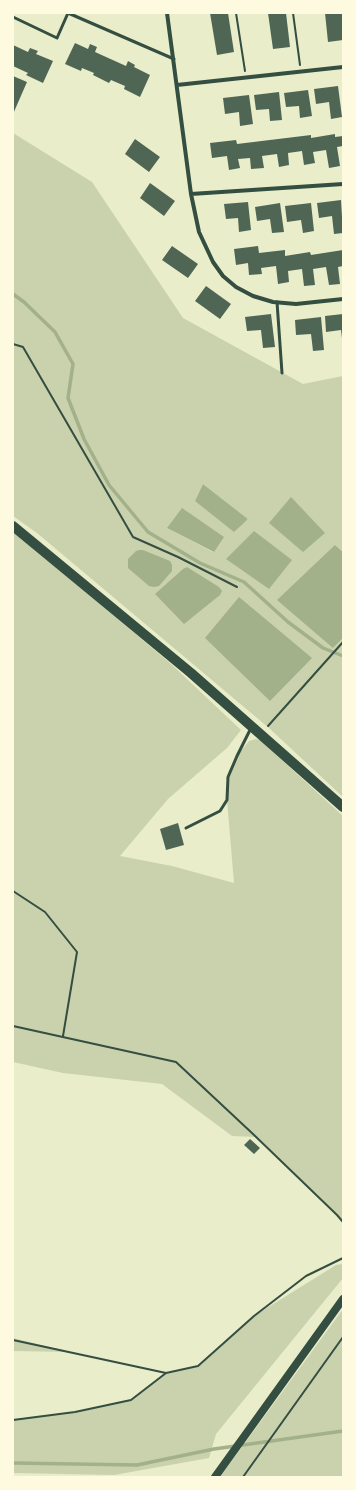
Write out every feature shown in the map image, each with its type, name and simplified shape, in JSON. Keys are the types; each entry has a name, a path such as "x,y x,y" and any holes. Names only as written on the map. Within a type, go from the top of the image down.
{"main road":[{"path":"13,526 191,674 343,807"},
{"path":"215,1477 343,1299"}],"street":[{"path":"167,13 191,194 199,232 213,262 223,276 236,287 253,296 277,302 296,304 343,299"},
{"path":"177,85 343,67"},
{"path":"191,194 343,184"}],"lane":[{"path":"13,18 57,38 68,14 174,59"},
{"path":"277,302 282,373"},
{"path":"186,828 220,811 227,800 228,776 252,727"}],"path":[{"path":"236,13 246,78"},
{"path":"293,13 301,72"},
{"path":"13,344 23,347 132,537 178,557 237,587"},
{"path":"260,734 343,642"},
{"path":"13,891 45,912 77,952 63,1036"},
{"path":"13,1026 176,1062 253,1134 343,1222"},
{"path":"13,1340 166,1373 198,1366 254,1316 306,1276 343,1258"},
{"path":"243,1477 343,1337"},
{"path":"13,1420 75,1412 131,1400 166,1373"}],"shaded area":[{"path":"13,133 92,182 183,318 303,384 343,376 343,552 335,545 333,648 343,638 343,797 269,728 37,533 13,516","holes":["203,484 248,519 248,520 195,501","167,528 223,537 213,552"]},
{"path":"203,484 248,519 234,532 195,501"},
{"path":"291,497 325,533 303,552 269,523"},
{"path":"182,508 224,537 214,552 167,528"},
{"path":"13,531 170,663 241,730 227,748 168,799 120,856 172,866 234,883 227,800 228,777 237,756 249,741 256,739 260,740 343,816 343,1221 256,1137 232,1136 162,1084 63,1073 13,1062"},
{"path":"254,531 292,560 269,589 226,559"},
{"path":"335,545 343,552 343,638 333,648 277,600"},
{"path":"139,550 143,550 170,561 172,571 159,586 149,586 128,568 128,559"},
{"path":"187,567 219,587 222,591 220,595 184,624 155,594"},
{"path":"239,597 312,658 270,701 205,638"},
{"path":"343,1264 343,1278 216,1434 209,1458 114,1475 13,1473 13,1420 75,1412 131,1400 166,1373 198,1366 254,1316 336,1265"},
{"path":"343,1309 343,1477 220,1477"},
{"path":"13,1338 70,1352 13,1351"}],"building":[{"path":"210,13 228,13 234,52 217,55"},
{"path":"268,13 286,13 290,47 273,49"},
{"path":"325,13 343,13 343,40 328,42"},
{"path":"75,43 88,49 90,44 97,47 95,52 126,66 128,61 135,65 134,67 150,75 140,97 124,89 125,86 111,80 109,83 93,75 94,73 82,68 81,71 65,64"},
{"path":"13,45 28,52 30,48 38,51 36,54 53,61 43,83 26,75 28,73 13,66"},
{"path":"13,76 27,82 13,114"},
{"path":"338,86 342,117 331,119 329,102 316,104 314,89"},
{"path":"308,90 312,116 300,118 299,106 286,107 284,93"},
{"path":"279,92 282,120 270,121 269,109 256,110 254,95"},
{"path":"249,95 253,124 240,126 239,112 225,114 223,98"},
{"path":"335,134 335,137 343,136 343,146 337,147 340,166 329,168 326,150 313,152 315,163 304,165 302,151 288,153 289,165 279,167 277,154 262,156 264,168 251,169 250,158 238,159 240,168 229,170 227,156 212,158 210,143 236,140 237,144 311,135 311,138"},
{"path":"135,139 160,157 149,172 125,154"},
{"path":"150,183 175,201 164,216 140,198"},
{"path":"341,200 343,233 334,234 332,216 319,218 317,203"},
{"path":"248,202 251,230 239,232 238,218 226,219 224,204"},
{"path":"280,203 284,232 272,233 270,219 257,221 255,207"},
{"path":"311,203 314,231 303,233 301,220 287,222 285,206"},
{"path":"172,246 198,264 188,278 162,260"},
{"path":"258,246 259,253 285,250 285,256 310,252 311,255 343,250 343,266 338,267 340,284 329,285 326,267 313,269 315,285 304,286 302,269 288,271 289,282 278,284 276,266 261,268 262,274 249,275 248,263 236,265 234,249"},
{"path":"206,286 231,304 220,319 195,301"},
{"path":"271,314 275,347 263,348 261,330 247,331 245,317"},
{"path":"343,314 343,338 341,330 326,332 325,316"},
{"path":"321,317 324,350 313,351 311,334 296,335 295,320"},
{"path":"178,823 184,845 166,850 160,829"},
{"path":"250,1139 260,1148 254,1154 244,1145"}],"waterway":[{"path":"13,294 24,302 55,332 73,364 68,398 84,439 109,485 148,532 200,563 244,582 288,622 323,648 343,656"},
{"path":"13,1463 137,1465 214,1449 343,1431"}]}
